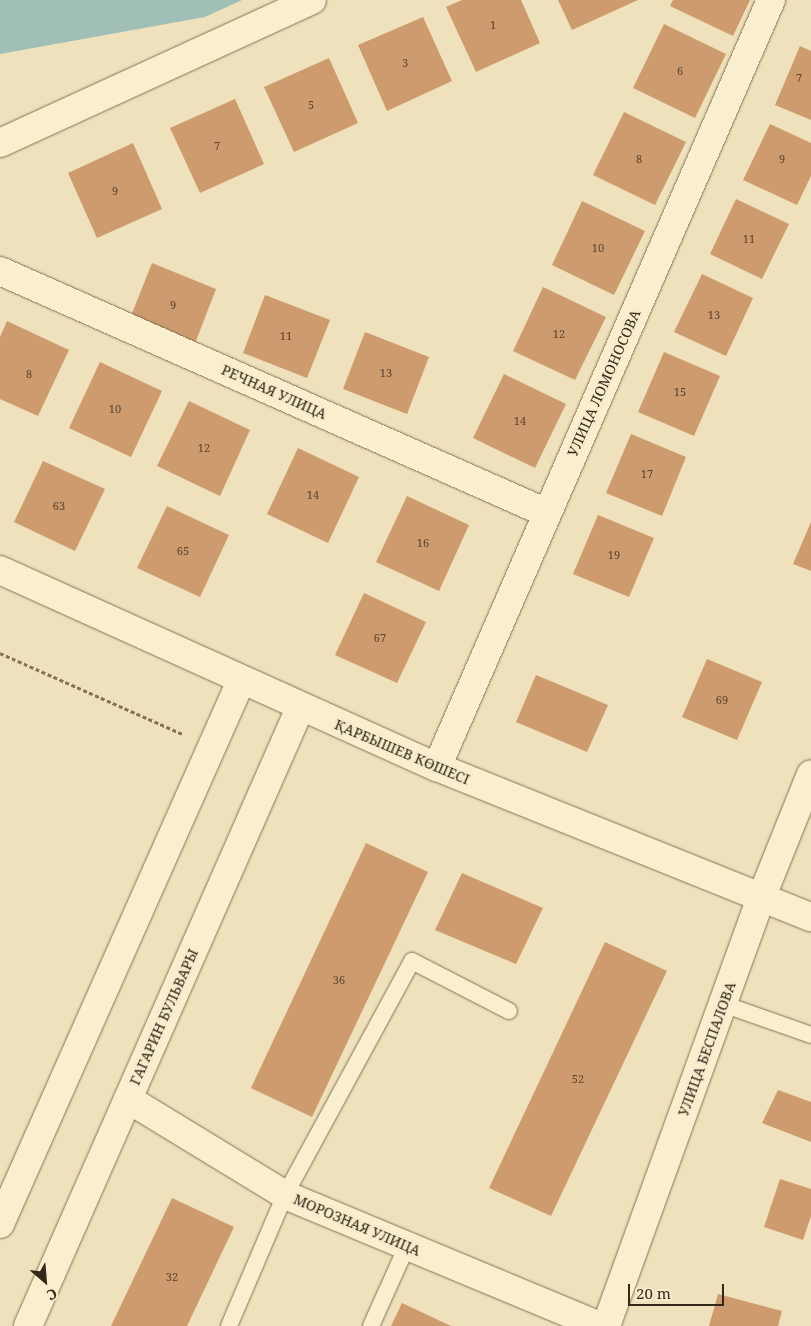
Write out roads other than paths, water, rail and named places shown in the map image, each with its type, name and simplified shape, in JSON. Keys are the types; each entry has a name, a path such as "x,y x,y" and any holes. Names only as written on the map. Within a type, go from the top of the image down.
{"street":[{"path":"0,143 312,0"},
{"name":"УЛИЦА ЛОМОНОСОВА","path":"437,767 771,0"},
{"name":"РЕЧНАЯ УЛИЦА","path":"0,270 547,513"},
{"name":"ҚАРБЫШЕВ КӨШЕСІ","path":"0,570 300,708 437,767 811,917"},
{"path":"0,1224 241,681"},
{"name":"ГАГАРИН БУЛЬВАРЫ","path":"28,1326 300,708"},
{"name":"УЛИЦА БЕСПАЛОВА","path":"606,1326 762,896 811,774"},
{"name":"МОРОЗНАЯ УЛИЦА","path":"128,1099 284,1194 600,1326"}],"lane":[{"path":"229,1326 284,1194 412,961 509,1011"},
{"path":"723,1004 811,1035"},
{"path":"371,1326 407,1246"}],"water":[{"path":"0,0 242,0 205,17 0,54"}]}
